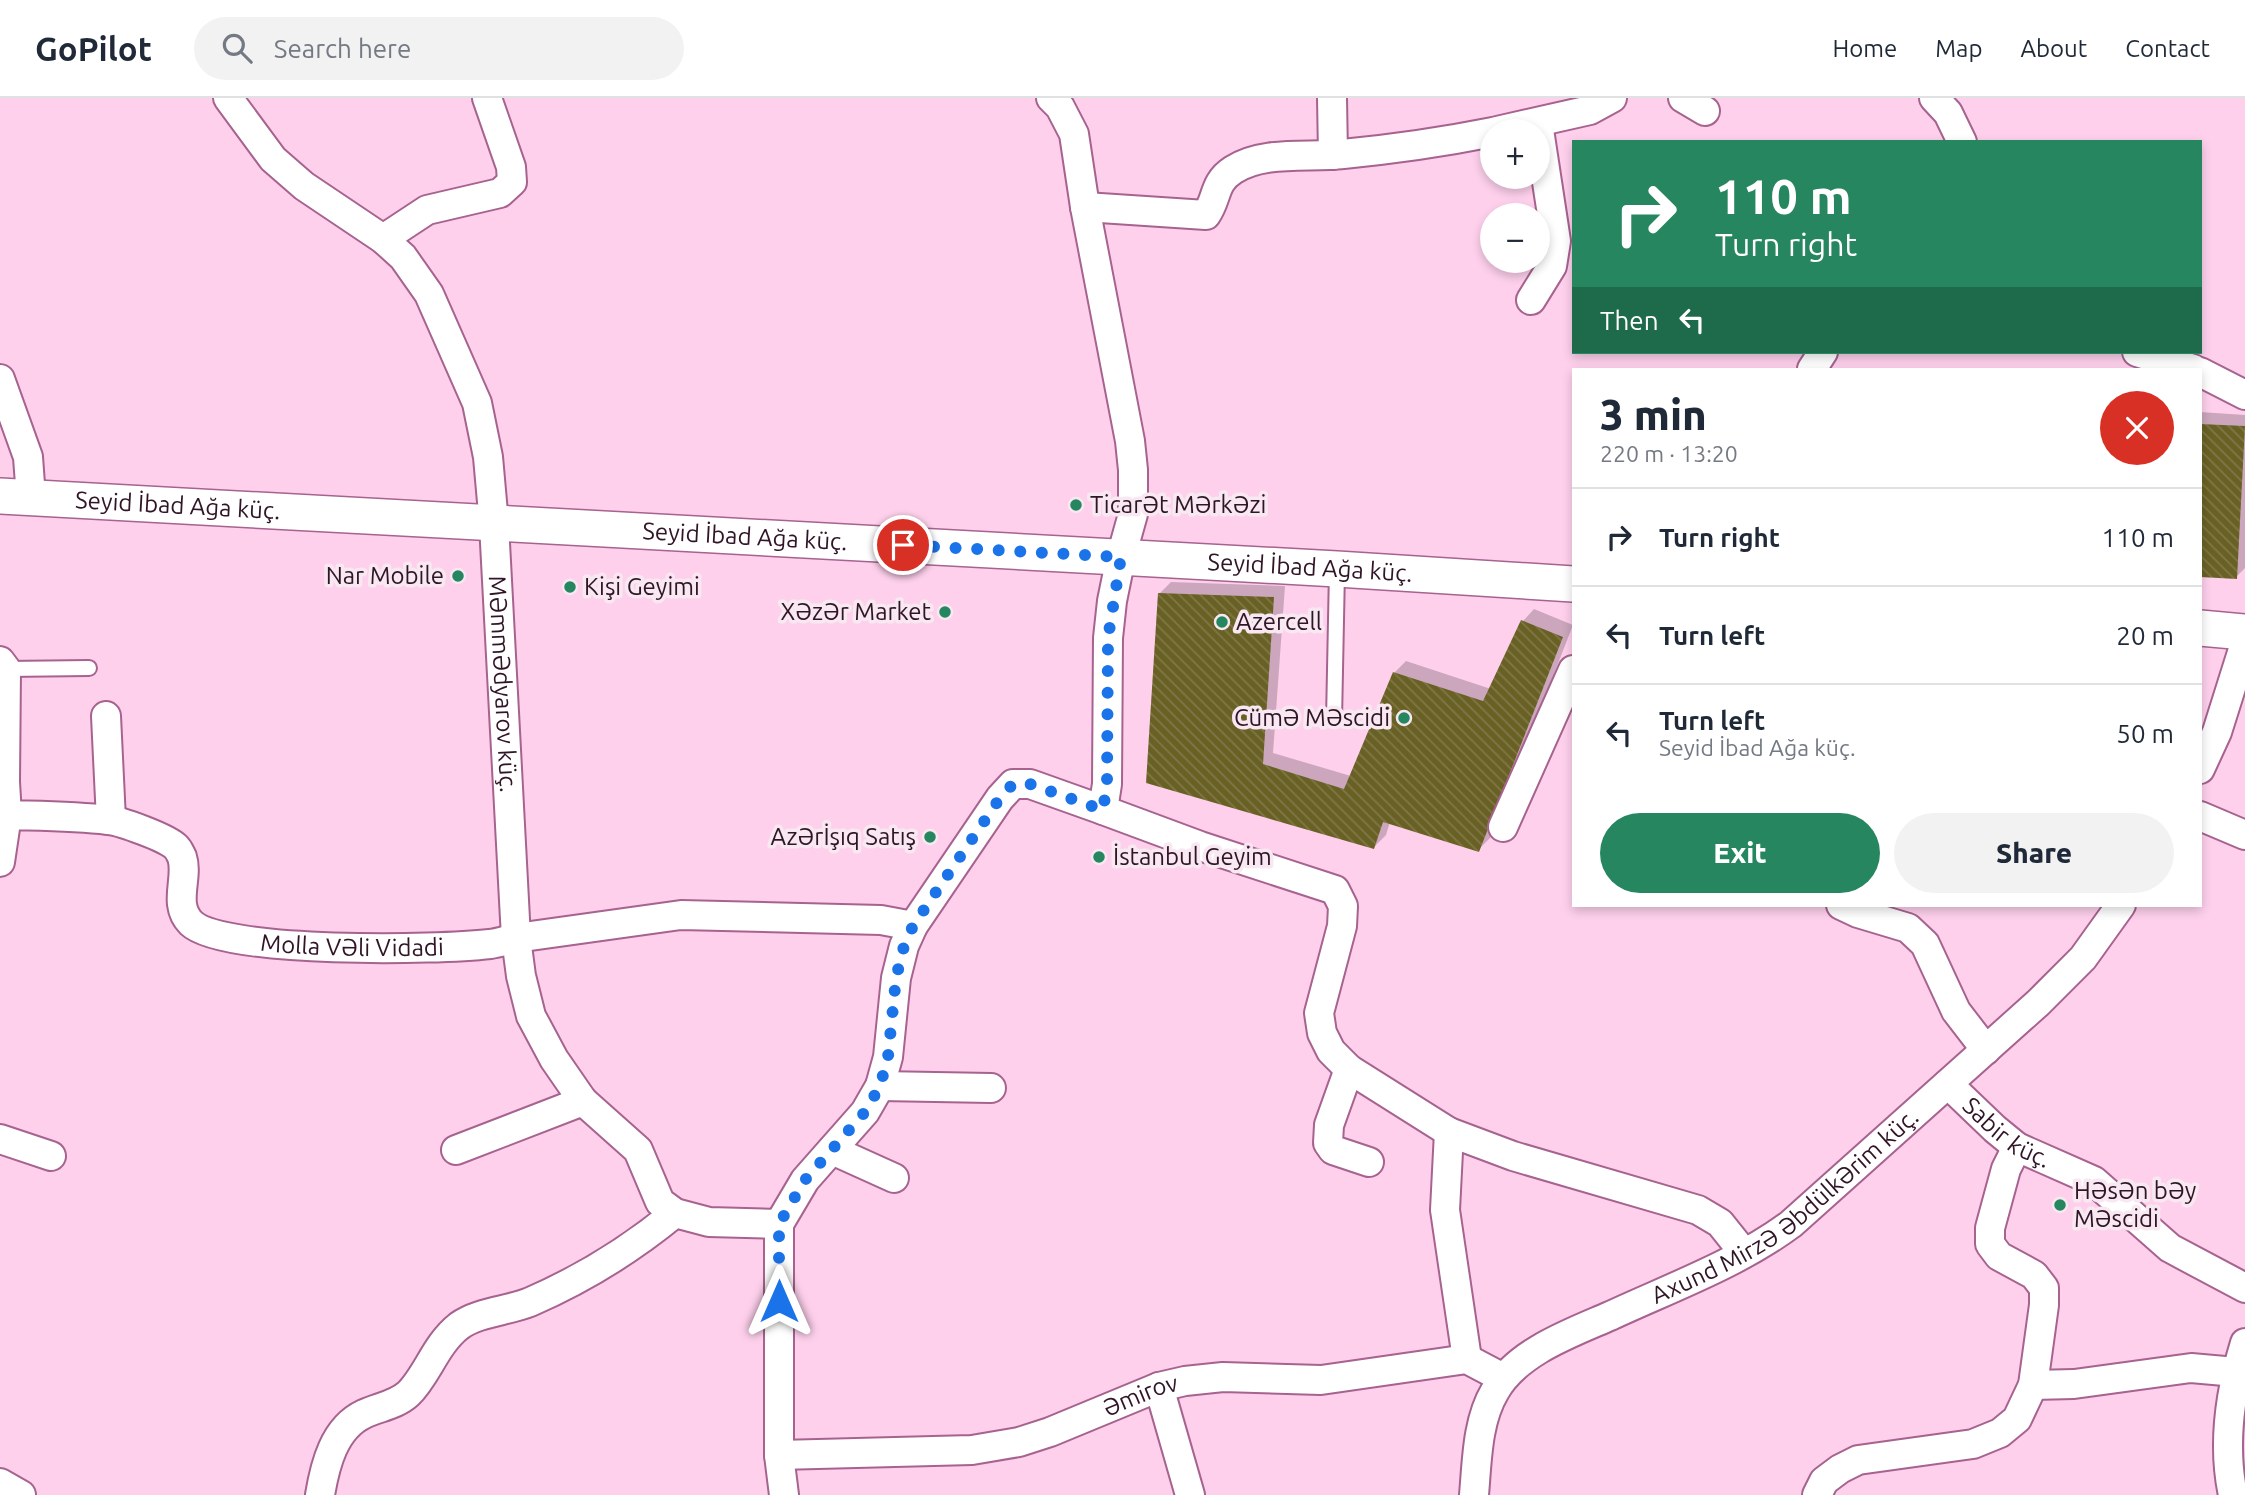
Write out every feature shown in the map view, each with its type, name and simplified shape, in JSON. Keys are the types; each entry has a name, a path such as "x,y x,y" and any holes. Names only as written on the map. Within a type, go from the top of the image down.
{"street":[{"name":"Məmmədyarov küç.","path":"228,98 273,159 304,186 383,239 403,257 429,293 477,404 488,457 494,524 516,938 521,976 531,1016 554,1059 583,1101 638,1150 660,1202 675,1213"},
{"path":"383,239 427,210 499,192 512,182 511,167 487,98"},
{"path":"1051,98 1060,107 1074,134 1133,470 1133,514 1121,557 1108,638 1107,784 1103,810"},
{"path":"1332,98 1333,155"},
{"path":"1550,120 1590,110 1612,98"},
{"path":"1934,98 1948,113 1961,140"},
{"path":"1085,207 1206,215 1211,208 1216,187 1230,171 1245,163 1272,158 1333,155 1480,135"},
{"path":"1531,300 1552,266 1556,241 1548,189"},
{"path":"2144,354 2190,368"},
{"path":"2202,373 2245,395"},
{"path":"0,379 28,457 15,497"},
{"name":"Seyid İbad Ağa küç.","path":"15,497 1572,584"},
{"path":"2202,628 2245,632"},
{"path":"2202,765 2217,732 2245,643"},
{"path":"0,862 7,815 3,665"},
{"path":"1503,827 1572,672"},
{"path":"106,716 111,820"},
{"path":"784,1495 779,1455 779,1224 805,1180 865,1112 880,1086 888,1057 896,978 904,946 913,926 1000,798 1013,784 1030,784 1200,846 1335,890 1343,906 1342,926 1319,1013 1322,1033 1331,1051 1349,1069 1448,1132 1513,1157 1698,1210 1720,1223 1744,1253"},
{"name":"Molla Vəli Vidadi","path":"7,815 111,820 159,838 176,847 182,858 181,902 190,922 213,934 292,946 461,947 681,915 881,920 913,926"},
{"path":"2202,817 2245,835"},
{"path":"1845,907 1908,928 1925,944 1956,1011 1986,1050"},
{"name":"Axund Mirzə Əbdülkərim küç.","path":"1474,1495 1484,1418 1493,1394 1503,1378 1558,1339 1744,1253 1791,1224 2038,1003 2083,958 2120,907"},
{"path":"1349,1069 1329,1125 1328,1143 1333,1150 1369,1162"},
{"name":"Sabir küç.","path":"1948,1084 1994,1129 2017,1147 2094,1181 2170,1248 2245,1288"},
{"path":"880,1086 991,1088"},
{"path":"456,1150 583,1101"},
{"path":"1448,1132 1445,1210 1467,1359 1503,1378"},
{"path":"0,1139 51,1156"},
{"path":"1817,1495 1825,1481 1858,1460 1973,1444 2000,1433 2017,1419 2033,1385 2044,1288 2034,1275 1999,1256 1990,1244 1990,1228 2006,1169 2017,1147"},
{"path":"832,1150 894,1178"},
{"path":"320,1495 324,1475 342,1431 362,1415 406,1395 433,1356 461,1325 527,1303 591,1272 625,1252 675,1213 709,1222 779,1224"},
{"path":"2233,1495 2229,1476 2236,1437 2236,1372 2245,1343"},
{"name":"Əmirov","path":"779,1455 972,1450 1019,1442 1050,1432 1159,1387 1223,1377 1321,1380 1467,1359"},
{"path":"2033,1385 2074,1384 2191,1368 2236,1372"},
{"path":"1159,1387 1189,1495"},
{"path":"0,1483 21,1495"}],"lane":[{"path":"1334,720 1337,569"},
{"path":"3,665 89,668"}],"building":[{"path":"2202,424 2245,426 2237,579 2202,577"},
{"path":"1158,593 1274,597 1263,764 1344,789 1393,672 1483,701 1521,620 1563,637 1479,852 1383,822 1374,849 1146,783"}],"place":[{"name":"Ticarət Mərkəzi","path":"1076,505"},
{"name":"Nar Mobile","path":"458,576"},
{"name":"Kişi Geyimi","path":"570,587"},
{"name":"Xəzər Market","path":"945,612"},
{"name":"Azercell","path":"1222,622"},
{"name":"Cümə Məscidi","path":"1404,718"},
{"name":"Azərİşıq Satış","path":"930,837"},
{"name":"İstanbul Geyim","path":"1099,857"},
{"name":"Həsən bəy Məscidi","path":"2060,1205"}],"route":[{"path":"779,1301 779,1224 805,1180 865,1112 880,1086 888,1057 896,978 904,946 913,926 1000,798 1013,784 1030,784 1103,810 1108,751 1108,638 1121,557 903,545"}]}
